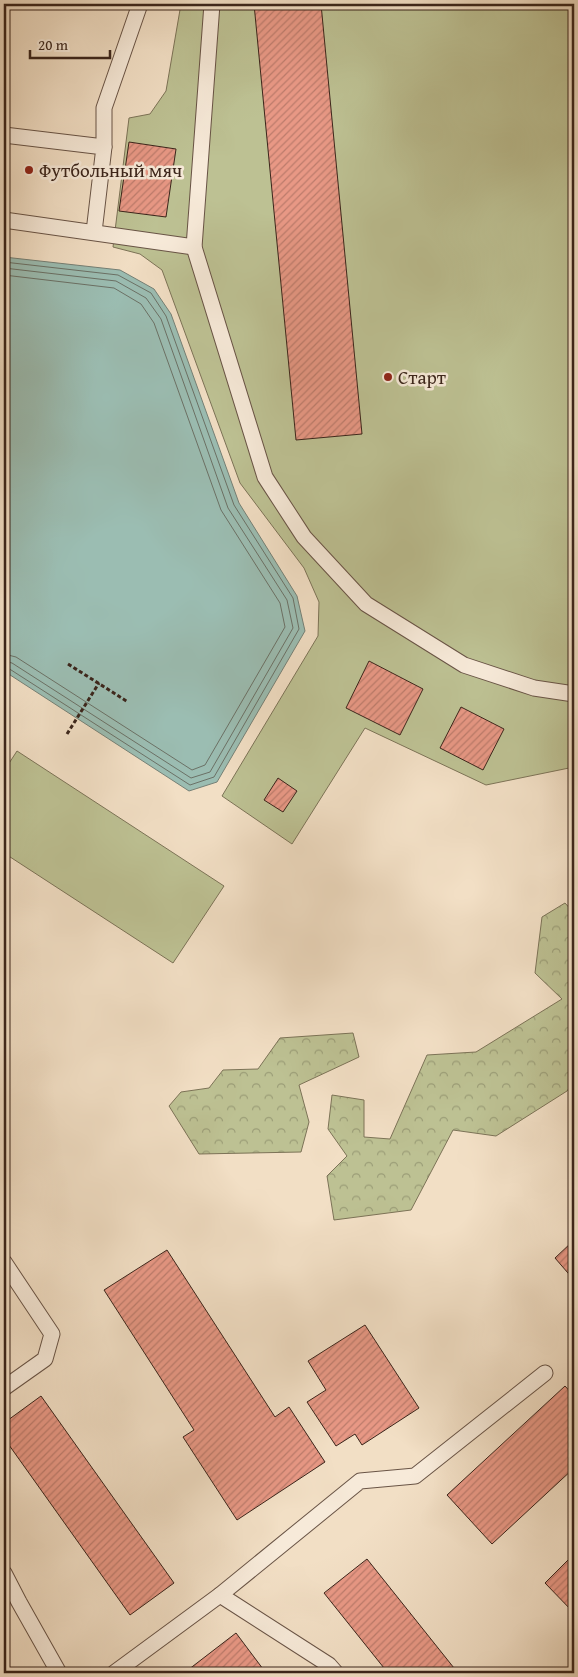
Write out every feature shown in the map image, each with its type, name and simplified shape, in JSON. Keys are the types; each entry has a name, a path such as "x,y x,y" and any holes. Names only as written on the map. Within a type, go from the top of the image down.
{"lane":[{"path":"94,232 104,147 104,108 140,4"},
{"path":"212,4 194,247 265,477 304,537 366,604 464,665 534,688 574,694"},
{"path":"4,135 104,147"},
{"path":"4,220 194,247"},
{"path":"4,1262 52,1334 45,1359 4,1388"},
{"path":"114,1673 220,1595 360,1481 415,1476 545,1373"},
{"path":"4,1573 59,1673"},
{"path":"220,1595 328,1670"}],"path":[{"path":"68,664 128,702"},
{"path":"67,734 99,683"}],"green space":[{"name":"Старт","path":"181,4 574,4 574,767 486,785 365,728 292,844 222,796 318,636 319,602 304,568 240,483 162,270 140,254 113,247 129,118 150,114 166,91"},
{"path":"17,751 224,886 173,963 4,853 4,771"},
{"path":"565,903 574,913 574,1081 567,1091 496,1136 453,1130 411,1210 334,1220 327,1176 347,1156 328,1129 332,1095 364,1100 364,1137 390,1139 427,1055 476,1052 562,999 535,973 542,917"},
{"path":"353,1033 359,1057 299,1085 309,1122 301,1152 199,1154 169,1106 181,1092 209,1088 223,1070 258,1069 280,1038"}],"water":[{"path":"4,257 120,270 154,289 171,314 239,503 297,596 305,631 217,782 189,791 4,671"}],"building":[{"name":"Старт","path":"254,4 321,4 362,434 296,440"},
{"path":"129,142 176,149 166,217 119,211"},
{"path":"369,661 423,689 400,735 346,708"},
{"path":"461,707 504,729 483,770 440,748"},
{"path":"278,778 297,791 283,812 264,800"},
{"path":"572,1242 574,1244 574,1280 555,1258"},
{"path":"167,1250 275,1417 289,1407 325,1462 237,1520 183,1437 194,1430 104,1290"},
{"path":"365,1325 419,1408 362,1445 355,1434 336,1446 307,1402 326,1390 308,1361"},
{"path":"565,1386 574,1396 574,1468 492,1544 447,1495"},
{"path":"41,1396 174,1583 130,1615 4,1438 4,1423"},
{"path":"574,1554 574,1613 545,1583"},
{"path":"367,1559 458,1673 388,1673 324,1593"},
{"path":"236,1633 266,1673 184,1673"}],"place":[{"name":"Футбольный мяч","path":"29,170"},
{"name":"Старт","path":"388,377"}]}
